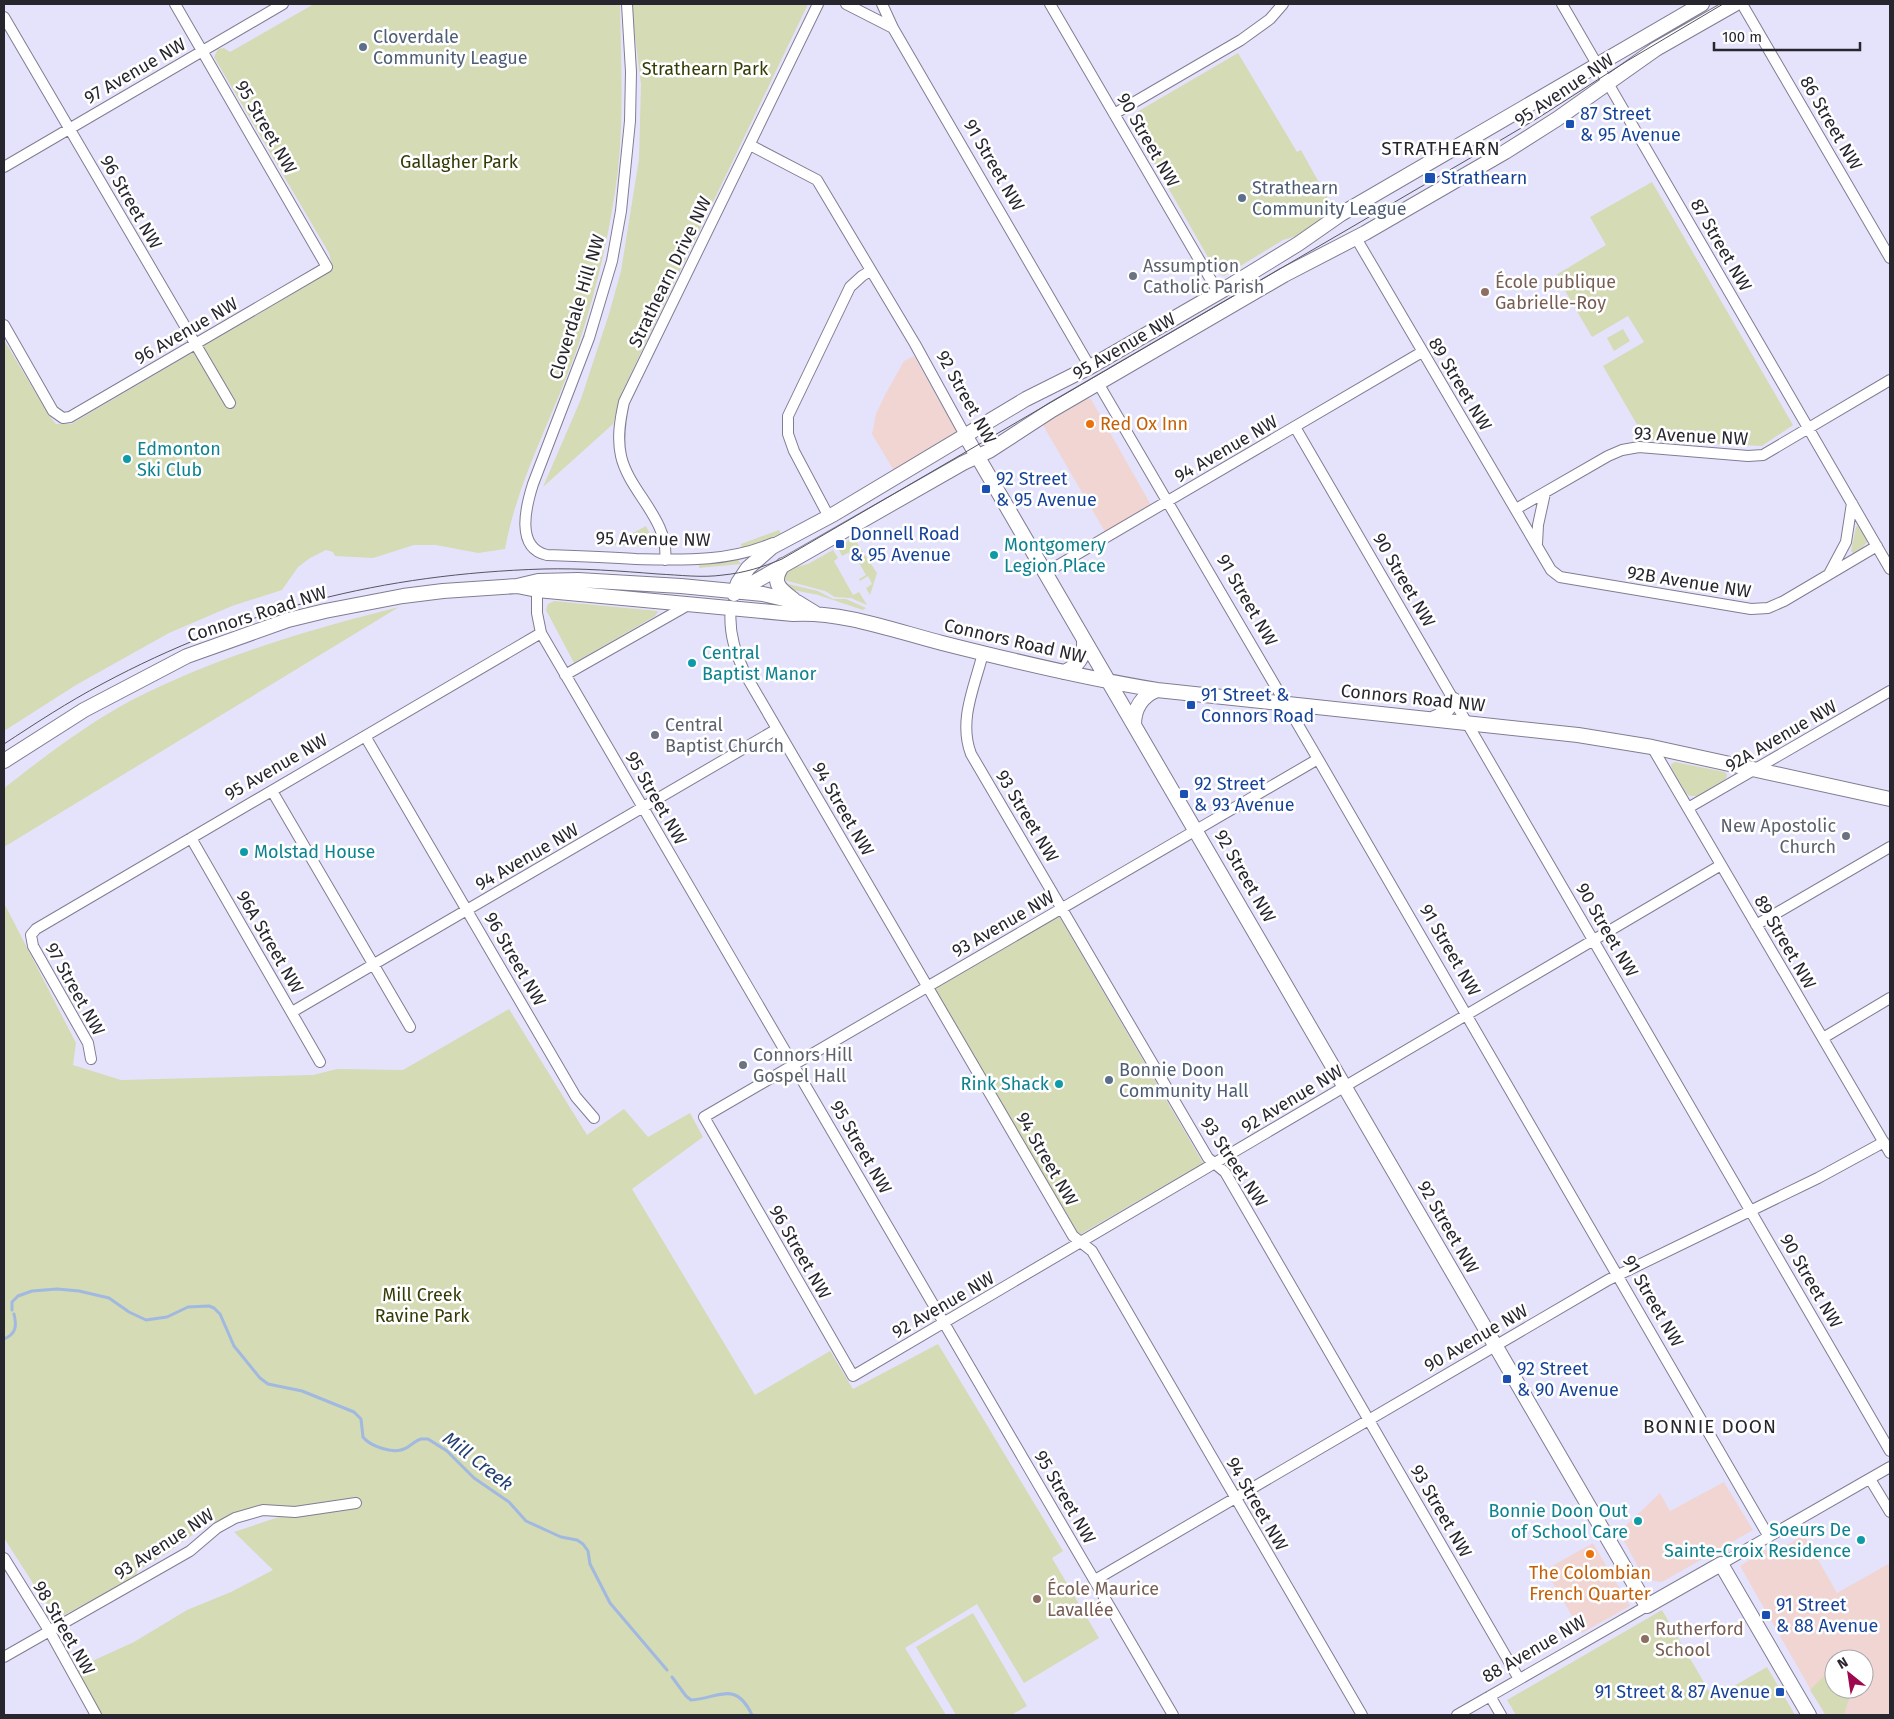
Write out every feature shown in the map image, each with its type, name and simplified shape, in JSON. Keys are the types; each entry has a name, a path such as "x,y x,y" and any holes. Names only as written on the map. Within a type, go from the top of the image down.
{"street":[{"name":"95 Street NW","path":"175,4 327,266"},
{"name":"97 Avenue NW","path":"4,167 283,4"},
{"name":"Cloverdale Hill NW","path":"535,550 527,537 526,528 530,494 589,338 612,261 621,211 630,121 631,72 627,4"},
{"name":"Strathearn Drive NW","path":"665,560 666,547 656,522 634,484 621,456 619,437 624,402 818,4"},
{"name":"91 Street NW","path":"846,4 871,15 893,28 1090,367"},
{"path":"882,4 893,28"},
{"name":"90 Street NW","path":"1050,4 1218,292"},
{"path":"1114,114 1241,40 1270,18 1284,4"},
{"name":"87 Street NW","path":"1562,4 1890,569"},
{"name":"95 Avenue NW","path":"731,607 735,590 744,574 757,558 772,548 828,517 1026,399 1090,367 1298,244 1346,211 1702,4"},
{"name":"95 Avenue NW","path":"735,590 749,586 783,565 1007,440 1052,410 1284,275 1356,238 1505,152 1609,84 1656,50 1735,4"},
{"name":"86 Street NW","path":"1742,4 1890,258"},
{"name":"96 Street NW","path":"4,17 230,404"},
{"name":"92 Street NW","path":"750,145 817,180 915,344 965,435 1084,641 1196,830 1646,1606"},
{"name":"89 Street NW","path":"1356,238 1551,570 1560,578 1570,580"},
{"name":"96 Avenue NW","path":"4,325 53,411 59,417 70,417 327,266"},
{"path":"828,517 794,451 788,434 788,416 850,287 870,271"},
{"name":"94 Avenue NW","path":"1045,573 1422,352"},
{"name":"93 Avenue NW","path":"1516,509 1608,456 1622,450 1639,447 1748,456 1763,455 1890,380"},
{"name":"91 Street NW","path":"1098,383 1769,1537"},
{"name":"90 Street NW","path":"1295,427 1890,1451"},
{"path":"1537,545 1540,513 1545,492"},
{"path":"1829,575 1846,542 1852,503"},
{"name":"95 Avenue NW","path":"535,550 547,555 708,560 744,554 798,534"},
{"name":"92B Avenue NW","path":"1570,580 1751,609 1768,608 1784,601 1877,546"},
{"path":"783,565 777,574 777,583 783,592 797,602"},
{"name":"Connors Road NW","path":"4,761 84,710 158,669 187,656 259,630 325,611 403,596 517,586 538,581 578,580 735,590 797,602 815,613"},
{"name":"Connors Road NW","path":"517,586 537,590 793,614 815,613 1064,672 1157,690 1578,735 1652,747 1890,799"},
{"name":"95 Street NW","path":"537,590 537,613 541,634 1173,1715"},
{"path":"565,675 690,604"},
{"name":"94 Street NW","path":"731,607 731,629 739,661 777,729 1074,1236 1092,1251 1362,1715"},
{"name":"95 Avenue NW","path":"31,935 36,929 541,634"},
{"path":"1064,672 1078,663 1084,653 1084,641"},
{"name":"93 Street NW","path":"983,653 966,714 965,730 968,746 1208,1158 1225,1172 1519,1679"},
{"path":"1134,725 1138,705 1146,696 1157,690"},
{"name":"92A Avenue NW","path":"1688,808 1890,691"},
{"path":"1432,719 1447,711 1454,700"},
{"name":"94 Avenue NW","path":"292,1012 777,729"},
{"name":"96 Street NW","path":"365,736 576,1097 594,1118"},
{"name":"Connors Road NW","path":"4,768 30,745"},
{"name":"89 Street NW","path":"1652,747 1890,1153"},
{"name":"93 Avenue NW","path":"704,1117 1318,759"},
{"path":"272,790 410,1027"},
{"name":"96A Street NW","path":"191,838 320,1062"},
{"path":"1756,925 1890,847"},
{"name":"92 Avenue NW","path":"853,1376 1721,865"},
{"name":"97 Street NW","path":"31,935 33,946 88,1043 91,1059"},
{"path":"1823,1038 1890,998"},
{"name":"96 Street NW","path":"704,1117 853,1376"},
{"name":"90 Avenue NW","path":"1095,1580 1617,1276 1818,1178 1884,1142"},
{"name":"88 Avenue NW","path":"1457,1715 1890,1467"},
{"path":"1870,1479 1890,1512"},
{"name":"93 Avenue NW","path":"4,1657 190,1551 217,1528 235,1518 263,1510 296,1512 356,1503"},
{"name":"98 Street NW","path":"4,1558 50,1632 96,1715"},
{"path":"1721,1564 1809,1715"},
{"path":"1490,1696 1501,1715"}],"shaded area":[{"path":"914,356 957,432 894,471 872,434 876,414 886,393 904,361"},
{"path":"1079,397 1091,399 1151,505 1105,532 1040,420"},
{"path":"1724,1482 1753,1530 1662,1582 1653,1581 1643,1576 1619,1532 1660,1493 1670,1511"},
{"path":"1804,1535 1837,1593 1890,1563 1890,1715 1825,1715 1740,1566 1770,1547 1780,1549"},
{"path":"1593,1543 1630,1606 1582,1633 1545,1570"}],"green space":[{"name":"Gallagher Park","path":"314,4 620,4 621,129 618,170 607,236 592,301 579,343 528,470 511,522 505,549 478,553 436,545 414,545 373,558 335,556 333,552 326,550 298,567 282,590 232,606 169,633 76,685 4,731 4,340 50,417 56,424 71,424 329,272 332,265 329,253 214,57 218,49 224,48 230,52"},
{"name":"Strathearn Park","path":"631,4 808,4 622,392 613,424 543,487 581,399 621,271 639,159 641,84"},
{"path":"1238,53 1297,152 1301,150 1334,210 1296,236 1283,240 1224,276 1217,273 1130,121 1137,112"},
{"path":"1652,182 1793,425 1762,446 1646,440 1603,366 1644,342 1628,316 1592,337 1556,275 1606,245 1590,217"},
{"path":"1623,329 1630,341 1614,351 1607,338"},
{"path":"646,526 651,540 649,547 600,543 615,543"},
{"path":"1858,526 1868,541 1862,548 1853,553 1851,551 1856,527"},
{"path":"779,530 781,534 742,548 741,544"},
{"path":"852,535 877,573 870,595 866,588 872,584 868,576 860,581 859,579 866,575 852,551 842,556 838,548 847,542"},
{"path":"833,550 838,558 834,561 853,595 859,592 867,605 851,598 835,597 825,591 784,580 785,574 796,567 808,564"},
{"path":"738,560 741,564 699,568 699,565"},
{"path":"784,583 818,591 833,599 846,599 866,608 863,610 818,595 789,589"},
{"path":"554,601 658,612 655,616 574,663 546,610 548,604"},
{"path":"399,607 4,847 4,788 66,741 115,709 164,685 263,646 330,625"},
{"path":"1675,762 1725,772 1727,775 1726,779 1697,796 1690,796 1686,793 1672,769 1671,764"},
{"name":"Mill Creek Ravine Park","path":"4,903 76,1043 73,1065 121,1080 313,1075 337,1069 403,1070 509,1009 587,1135 624,1109 648,1137 690,1113 703,1137 632,1189 755,1395 830,1351 853,1389 938,1344 1063,1551 1052,1558 1099,1638 1024,1683 977,1604 905,1648 946,1715 94,1715 86,1698 77,1668 134,1642 187,1610 231,1592 273,1570 234,1532 294,1512 263,1510 217,1528 215,1521 137,1571 136,1578 56,1619 4,1538"},
{"path":"1059,916 1203,1163 1079,1235 935,989"},
{"name":"Rutherford School","path":"1662,1610 1713,1698 1767,1667 1795,1715 1516,1715 1507,1700"},
{"path":"973,1613 1027,1706 1011,1715 956,1715 916,1647"},
{"path":"1824,1676 1824,1699 1849,1699 1844,1715 1826,1715 1810,1690"}],"waterway":[{"name":"Mill Creek","path":"12,1310 12,1302 18,1296 32,1291 57,1289 79,1291 109,1298 129,1312 146,1320 167,1317 188,1307 209,1306 214,1308 220,1314 234,1346 260,1378 268,1384 302,1391 354,1412 361,1419 363,1437 382,1448 399,1450 421,1439 428,1439 447,1451 474,1478 509,1502 526,1521 561,1537 577,1540 583,1544 588,1551 590,1564 610,1603 667,1670"},
{"name":"Mill Creek","path":"4,1339 11,1335 15,1329 14,1314"},
{"name":"Mill Creek","path":"672,1677 691,1700 733,1694 746,1704 752,1715"}],"tram line":[{"path":"4,744 77,698 155,658 208,635 261,616 315,600 371,588 484,572 572,569 707,576 746,571 782,559 1484,150 1723,4"}],"place":[{"name":"Cloverdale Community League","path":"363,47"},
{"name":"87 Street & 95 Avenue","path":"1570,124"},
{"name":"Strathearn","path":"1430,178"},
{"name":"Strathearn Community League","path":"1242,198"},
{"name":"Assumption Catholic Parish","path":"1133,276"},
{"name":"École publique Gabrielle-Roy","path":"1485,292"},
{"name":"Red Ox Inn","path":"1090,424"},
{"name":"Edmonton Ski Club","path":"127,459"},
{"name":"92 Street & 95 Avenue","path":"986,489"},
{"name":"Donnell Road & 95 Avenue","path":"840,544"},
{"name":"Montgomery Legion Place","path":"994,555"},
{"name":"Central Baptist Manor","path":"692,663"},
{"name":"91 Street & Connors Road","path":"1191,705"},
{"name":"Central Baptist Church","path":"655,735"},
{"name":"92 Street & 93 Avenue","path":"1184,794"},
{"name":"New Apostolic Church","path":"1846,836"},
{"name":"Molstad House","path":"244,852"},
{"name":"Connors Hill Gospel Hall","path":"743,1065"},
{"name":"Bonnie Doon Community Hall","path":"1109,1080"},
{"name":"Rink Shack","path":"1059,1084"},
{"name":"92 Street & 90 Avenue","path":"1507,1379"},
{"name":"Bonnie Doon Out of School Care","path":"1638,1521"},
{"name":"Soeurs De Sainte-Croix Residence","path":"1861,1540"},
{"name":"The Colombian French Quarter","path":"1590,1554"},
{"name":"École Maurice Lavallée","path":"1037,1599"},
{"name":"91 Street & 88 Avenue","path":"1766,1615"},
{"name":"Rutherford School","path":"1645,1639"},
{"name":"91 Street & 87 Avenue","path":"1780,1692"}],"district":[{"name":"STRATHEARN","path":"1441,148"},
{"name":"BONNIE DOON","path":"1710,1426"}]}
